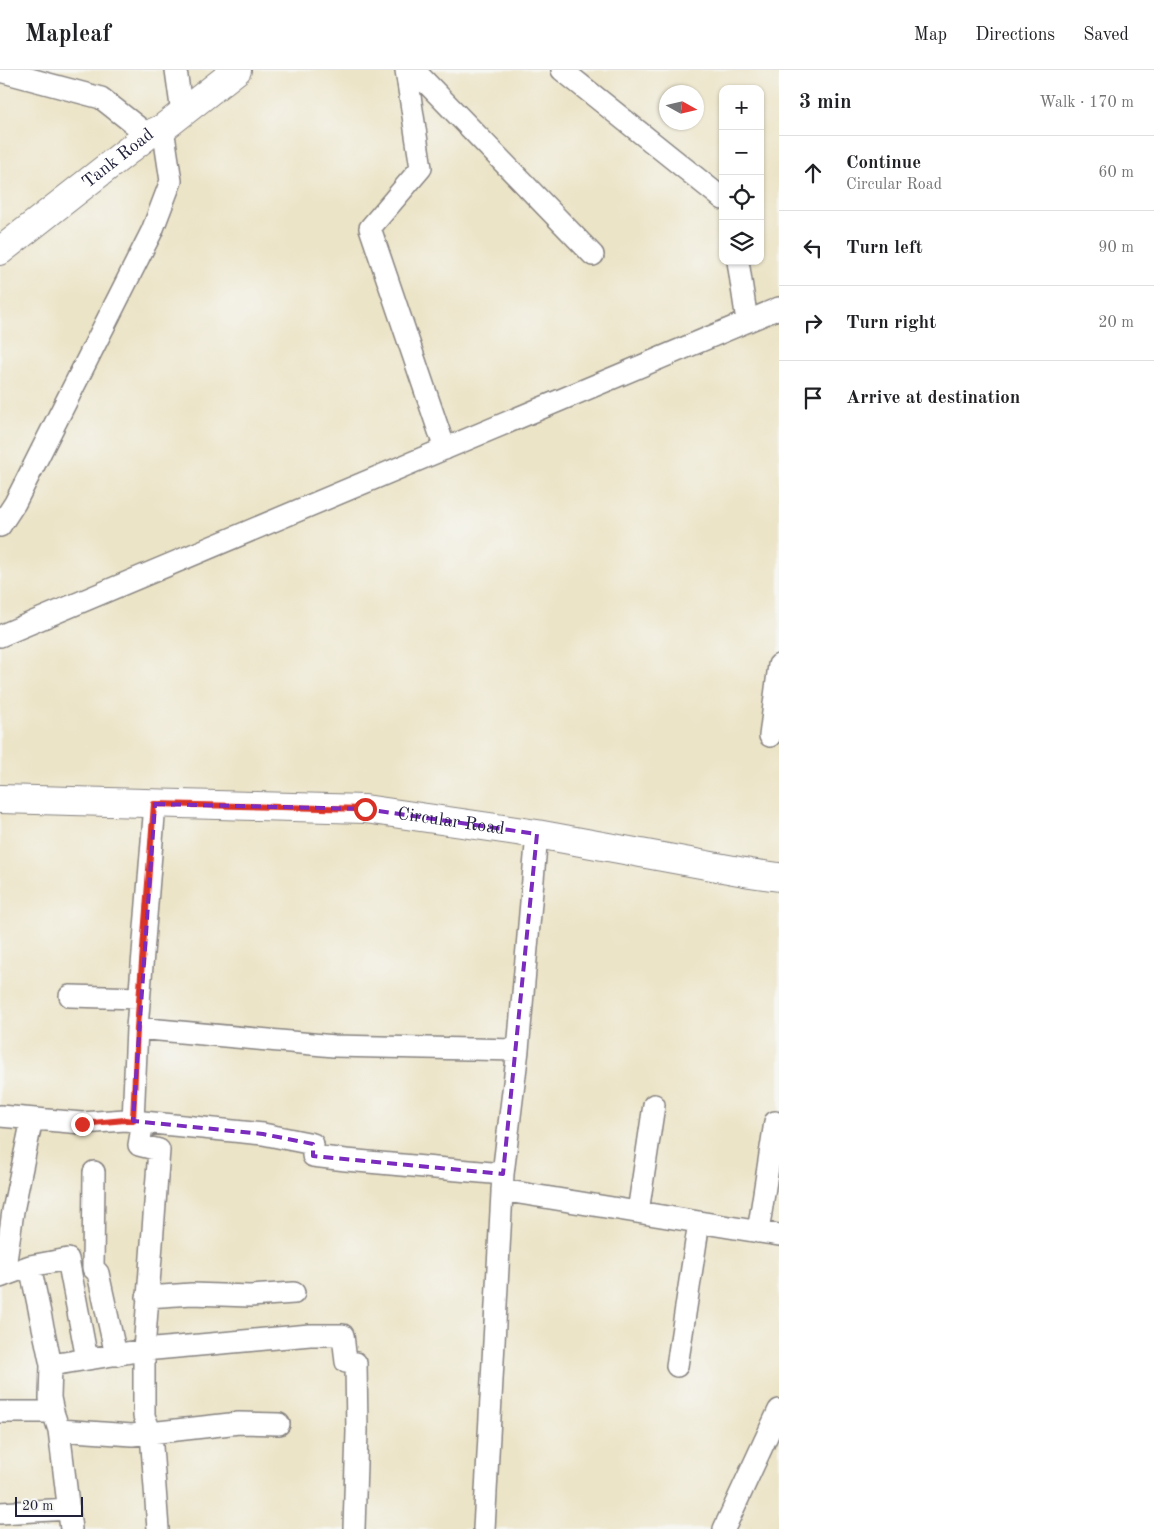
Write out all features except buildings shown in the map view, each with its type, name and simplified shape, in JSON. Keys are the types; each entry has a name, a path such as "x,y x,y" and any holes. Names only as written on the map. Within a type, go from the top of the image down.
{"main road":[{"name":"Tank Road","path":"0,251 238,70"},
{"name":"Circular Road","path":"0,799 365,809 537,834 779,877"}],"street":[{"path":"0,526 15,503 152,231 171,181 164,126 176,70"},
{"path":"406,70 422,168 370,228 445,449"},
{"path":"414,70 593,255"},
{"path":"562,70 719,196"},
{"path":"0,71 101,98 164,126"},
{"path":"739,265 747,322"},
{"path":"0,636 779,308"},
{"path":"770,736 779,665"},
{"path":"154,804 137,1028 139,1145 159,1150 144,1350 144,1416 151,1433 158,1529"},
{"path":"484,1529 503,1182 518,1050 537,834"},
{"path":"70,996 139,998"},
{"path":"137,1028 334,1046 518,1050"},
{"path":"638,1212 654,1105"},
{"path":"0,1116 82,1124 125,1120 263,1134 313,1144 313,1156 503,1182 638,1212 769,1233 775,1122"},
{"path":"32,1119 6,1211 2,1276 30,1266 68,1259 87,1359"},
{"path":"94,1172 93,1268 98,1273 116,1355"},
{"path":"677,1366 699,1222"},
{"path":"0,1513 70,1519 56,1421 50,1398 51,1365 30,1266"},
{"path":"148,1297 192,1294 250,1296 294,1293"},
{"path":"51,1365 144,1350 310,1334 343,1335 346,1362 356,1363 354,1529"},
{"path":"724,1529 779,1410"},
{"path":"0,1412 132,1435 239,1423 278,1424"}],"highlighted area":[{"path":"155,804 365,809 537,834 503,1174 313,1156 313,1144 263,1134 133,1121"}],"route":[{"path":"82,1124 133,1121 137,1028 154,804 365,809"}]}
